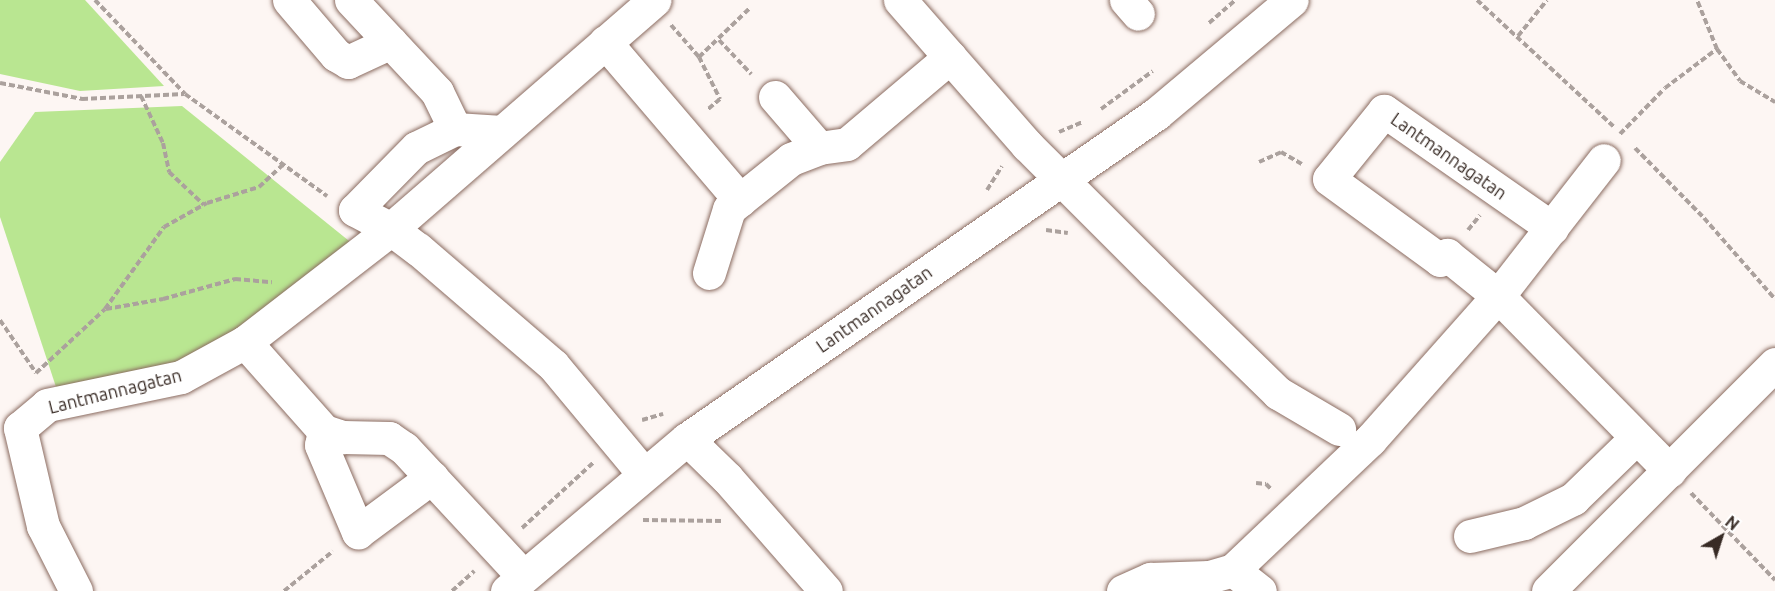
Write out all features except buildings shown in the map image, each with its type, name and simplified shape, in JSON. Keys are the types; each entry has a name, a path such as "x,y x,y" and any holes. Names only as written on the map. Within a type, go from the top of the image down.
{"street":[{"path":"289,0 336,55 348,62 391,42"},
{"path":"351,0 437,92 455,129"},
{"path":"900,0 1026,145 1278,393 1340,429"},
{"name":"Lantmannagatan","path":"324,431 343,437 390,438 432,477 515,584 606,504 687,439 1156,114 1292,0"},
{"name":"Lantmannagatan","path":"76,591 43,526 10,437 47,405 181,377 245,342 391,228 653,1"},
{"path":"605,42 740,200"},
{"path":"709,273 729,209 791,159 819,148 847,144 950,57"},
{"path":"776,97 819,148"},
{"name":"Lantmannagatan","path":"1329,179 1384,111 1552,228"},
{"path":"502,132 455,129 416,148 355,210 391,228 553,365 643,473"},
{"path":"1123,591 1150,579 1209,577 1233,570 1370,440 1498,296 1604,160"},
{"path":"1329,179 1440,260 1447,255 1498,296 1670,471"},
{"path":"245,342 324,431 321,445 358,532 432,477"},
{"path":"1548,591 1775,364"},
{"path":"1470,536 1524,523 1573,499 1636,438"},
{"path":"687,439 767,522 826,591"},
{"path":"1233,570 1260,591"}],"path":[{"path":"94,0 185,94 322,193 355,210"},
{"path":"1201,30 1235,0"},
{"path":"1518,36 1547,0"},
{"path":"1697,0 1717,48 1740,81 1775,102"},
{"path":"653,1 699,57 720,99 681,133"},
{"path":"699,57 750,8"},
{"path":"719,40 748,73 761,77 776,97"},
{"path":"1604,160 1621,134 1665,88 1717,48"},
{"path":"1098,111 1158,66"},
{"path":"0,83 82,99 185,94"},
{"path":"141,96 163,143 169,172 204,205"},
{"path":"1026,145 1089,118"},
{"path":"1259,162 1281,152 1329,179"},
{"path":"36,372 105,309 146,254 155,236 204,205 259,187 283,165"},
{"path":"1447,255 1499,191"},
{"path":"105,309 163,299 236,279 266,280 309,294"},
{"path":"0,320 36,372 47,405"},
{"path":"1670,471 1775,580"},
{"path":"580,477 620,520 767,522"},
{"path":"284,591 358,532"}],"green space":[{"path":"0,0 85,0 164,86 80,91 0,74"},
{"path":"182,106 369,257 231,360 58,393 0,217 0,162 35,112"}]}
